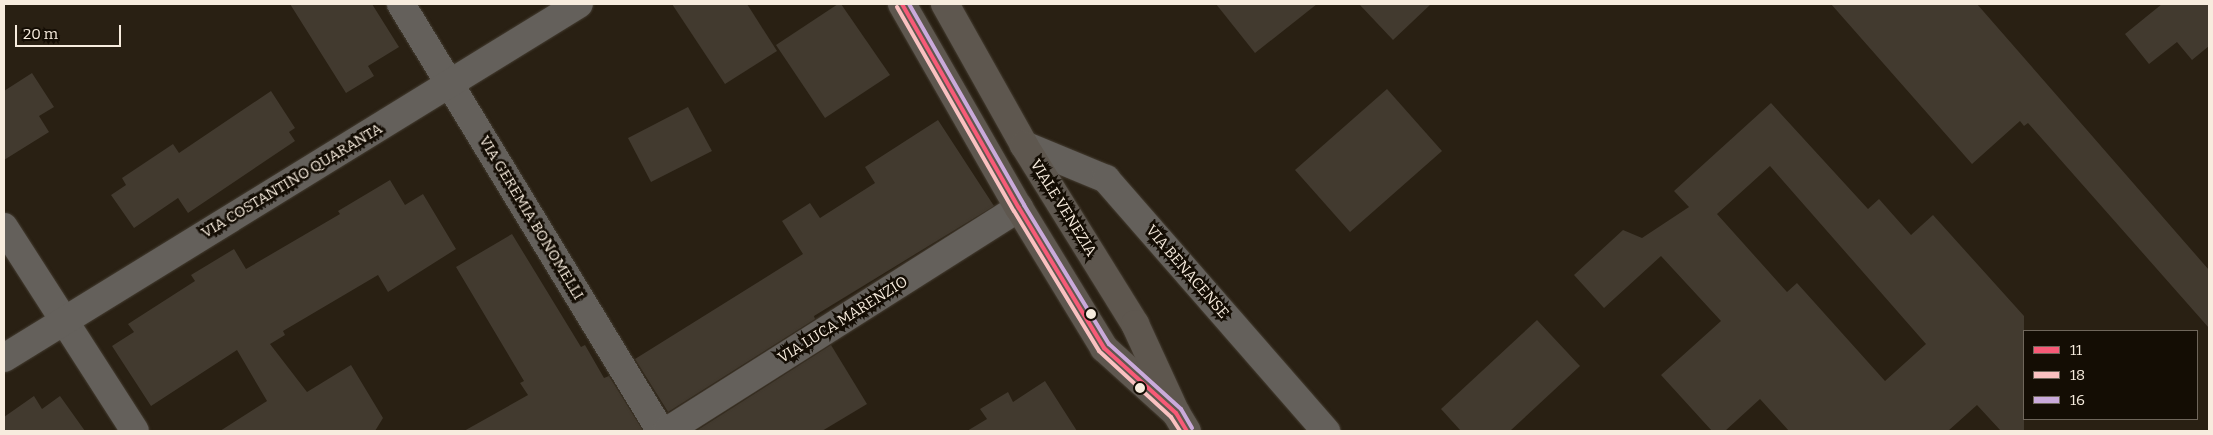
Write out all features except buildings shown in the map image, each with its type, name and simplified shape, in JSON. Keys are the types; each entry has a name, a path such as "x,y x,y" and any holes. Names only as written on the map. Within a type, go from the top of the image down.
{"street":[{"name":"VIA GEREMIA BONOMELLI","path":"401,4 661,431"},
{"name":"VIA COSTANTINO QUARANTA","path":"4,358 64,319 450,85 579,4"},
{"name":"VIALE VENEZIA","path":"902,4 1019,208 1104,348 1182,422"},
{"name":"VIALE VENEZIA","path":"945,4 1024,145 1135,324 1182,422"},
{"name":"VIA BENACENSE","path":"1024,145 1106,179 1326,431"},
{"name":"VIA LUCA MARENZIO","path":"667,431 1019,208"},
{"path":"4,227 135,431"}],"transit line":[{"name":"11","path":"902,4 1019,208 1104,348 1176,413 1187,431"},
{"name":"16","path":"909,4 1024,205 1109,344 1181,409 1192,428"},
{"name":"18","path":"897,7 1014,211 1099,351 1171,417 1180,431"}]}
